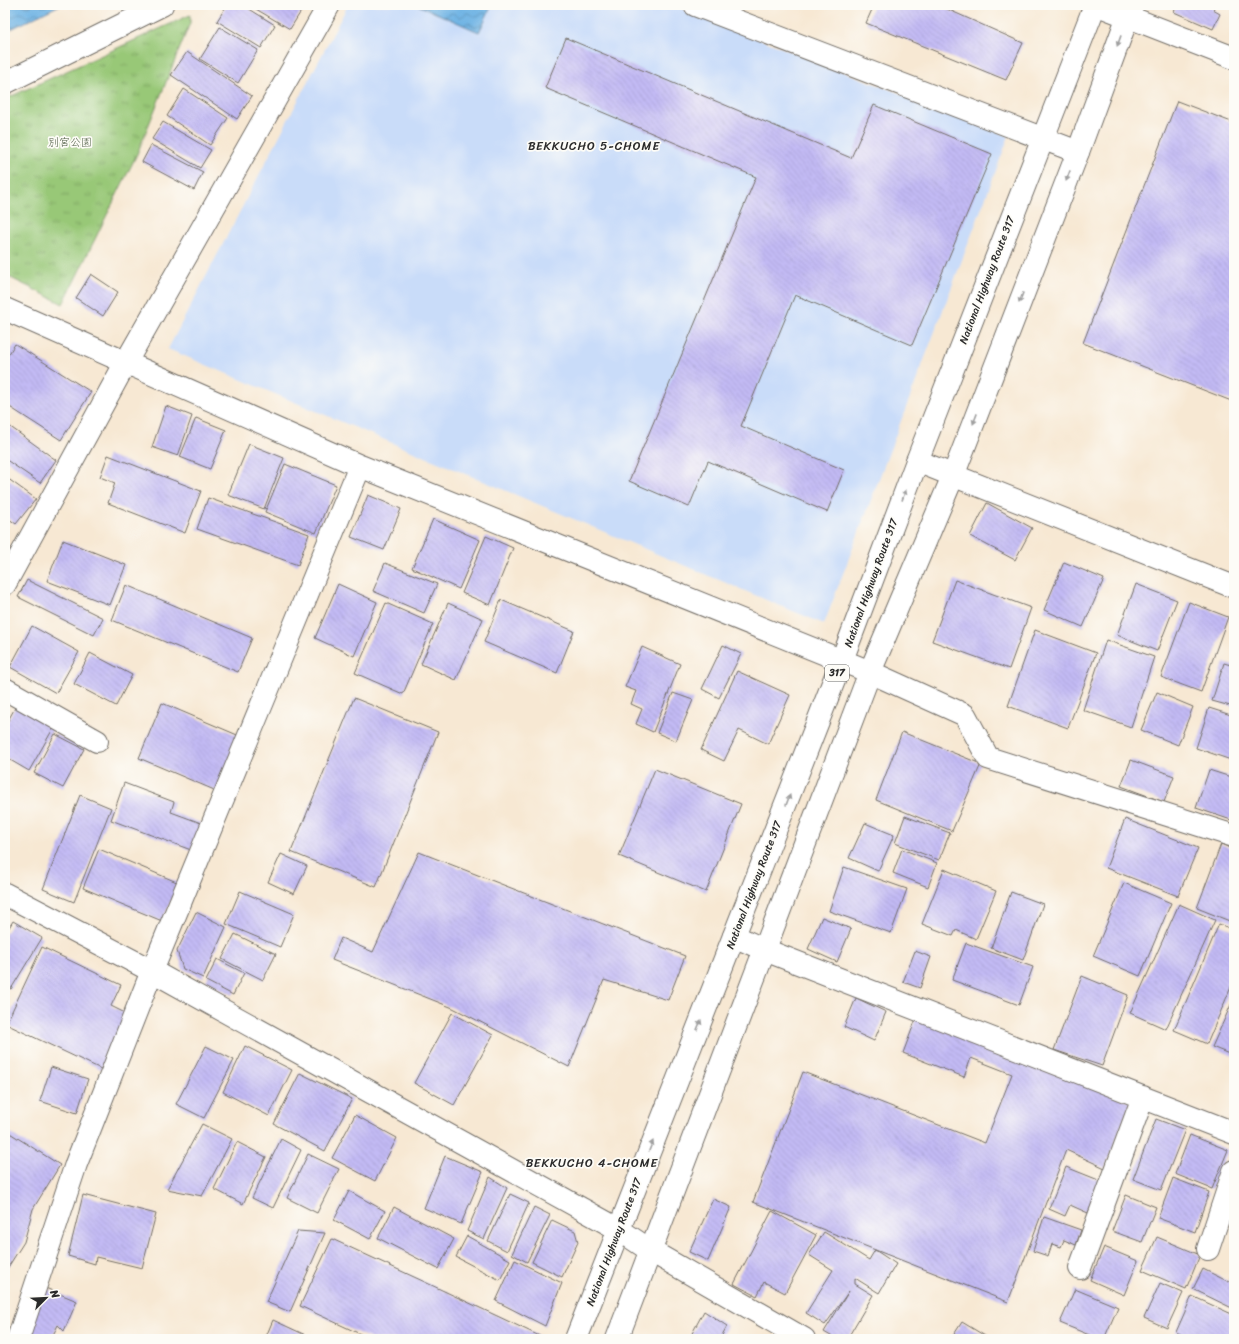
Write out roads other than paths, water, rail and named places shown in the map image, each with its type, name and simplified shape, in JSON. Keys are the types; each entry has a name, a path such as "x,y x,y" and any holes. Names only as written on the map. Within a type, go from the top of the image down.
{"main road":[{"path":"5,83 162,5"},
{"path":"5,584 126,362 328,5"},
{"path":"695,5 1078,152"},
{"name":"National Highway Route 317","path":"576,1339 842,660 916,461 1095,5"},
{"path":"1098,5 1130,11 1234,58"},
{"name":"317","path":"617,1339 870,672 953,476 1078,152 1130,11"},
{"path":"5,309 360,466 842,660 965,715 988,758 1234,836"},
{"path":"916,461 1234,587"},
{"path":"18,1339 76,1164 152,971 360,466"},
{"path":"5,689 97,741"},
{"path":"5,894 152,971 618,1229 651,1251 804,1339"},
{"path":"734,936 765,950 1234,1133"},
{"path":"1080,1268 1143,1098"},
{"path":"1208,1249 1234,1171"}],"water":[{"path":"5,5 60,5 5,32"},
{"path":"418,5 492,5 479,32"}],"district":[{"name":"BEKKUCHO 5-CHOME","path":"594,146"},
{"name":"BEKKUCHO 4-CHOME","path":"592,1163"}],"park label":[{"name":"別宮公園","path":"70,142"}]}
